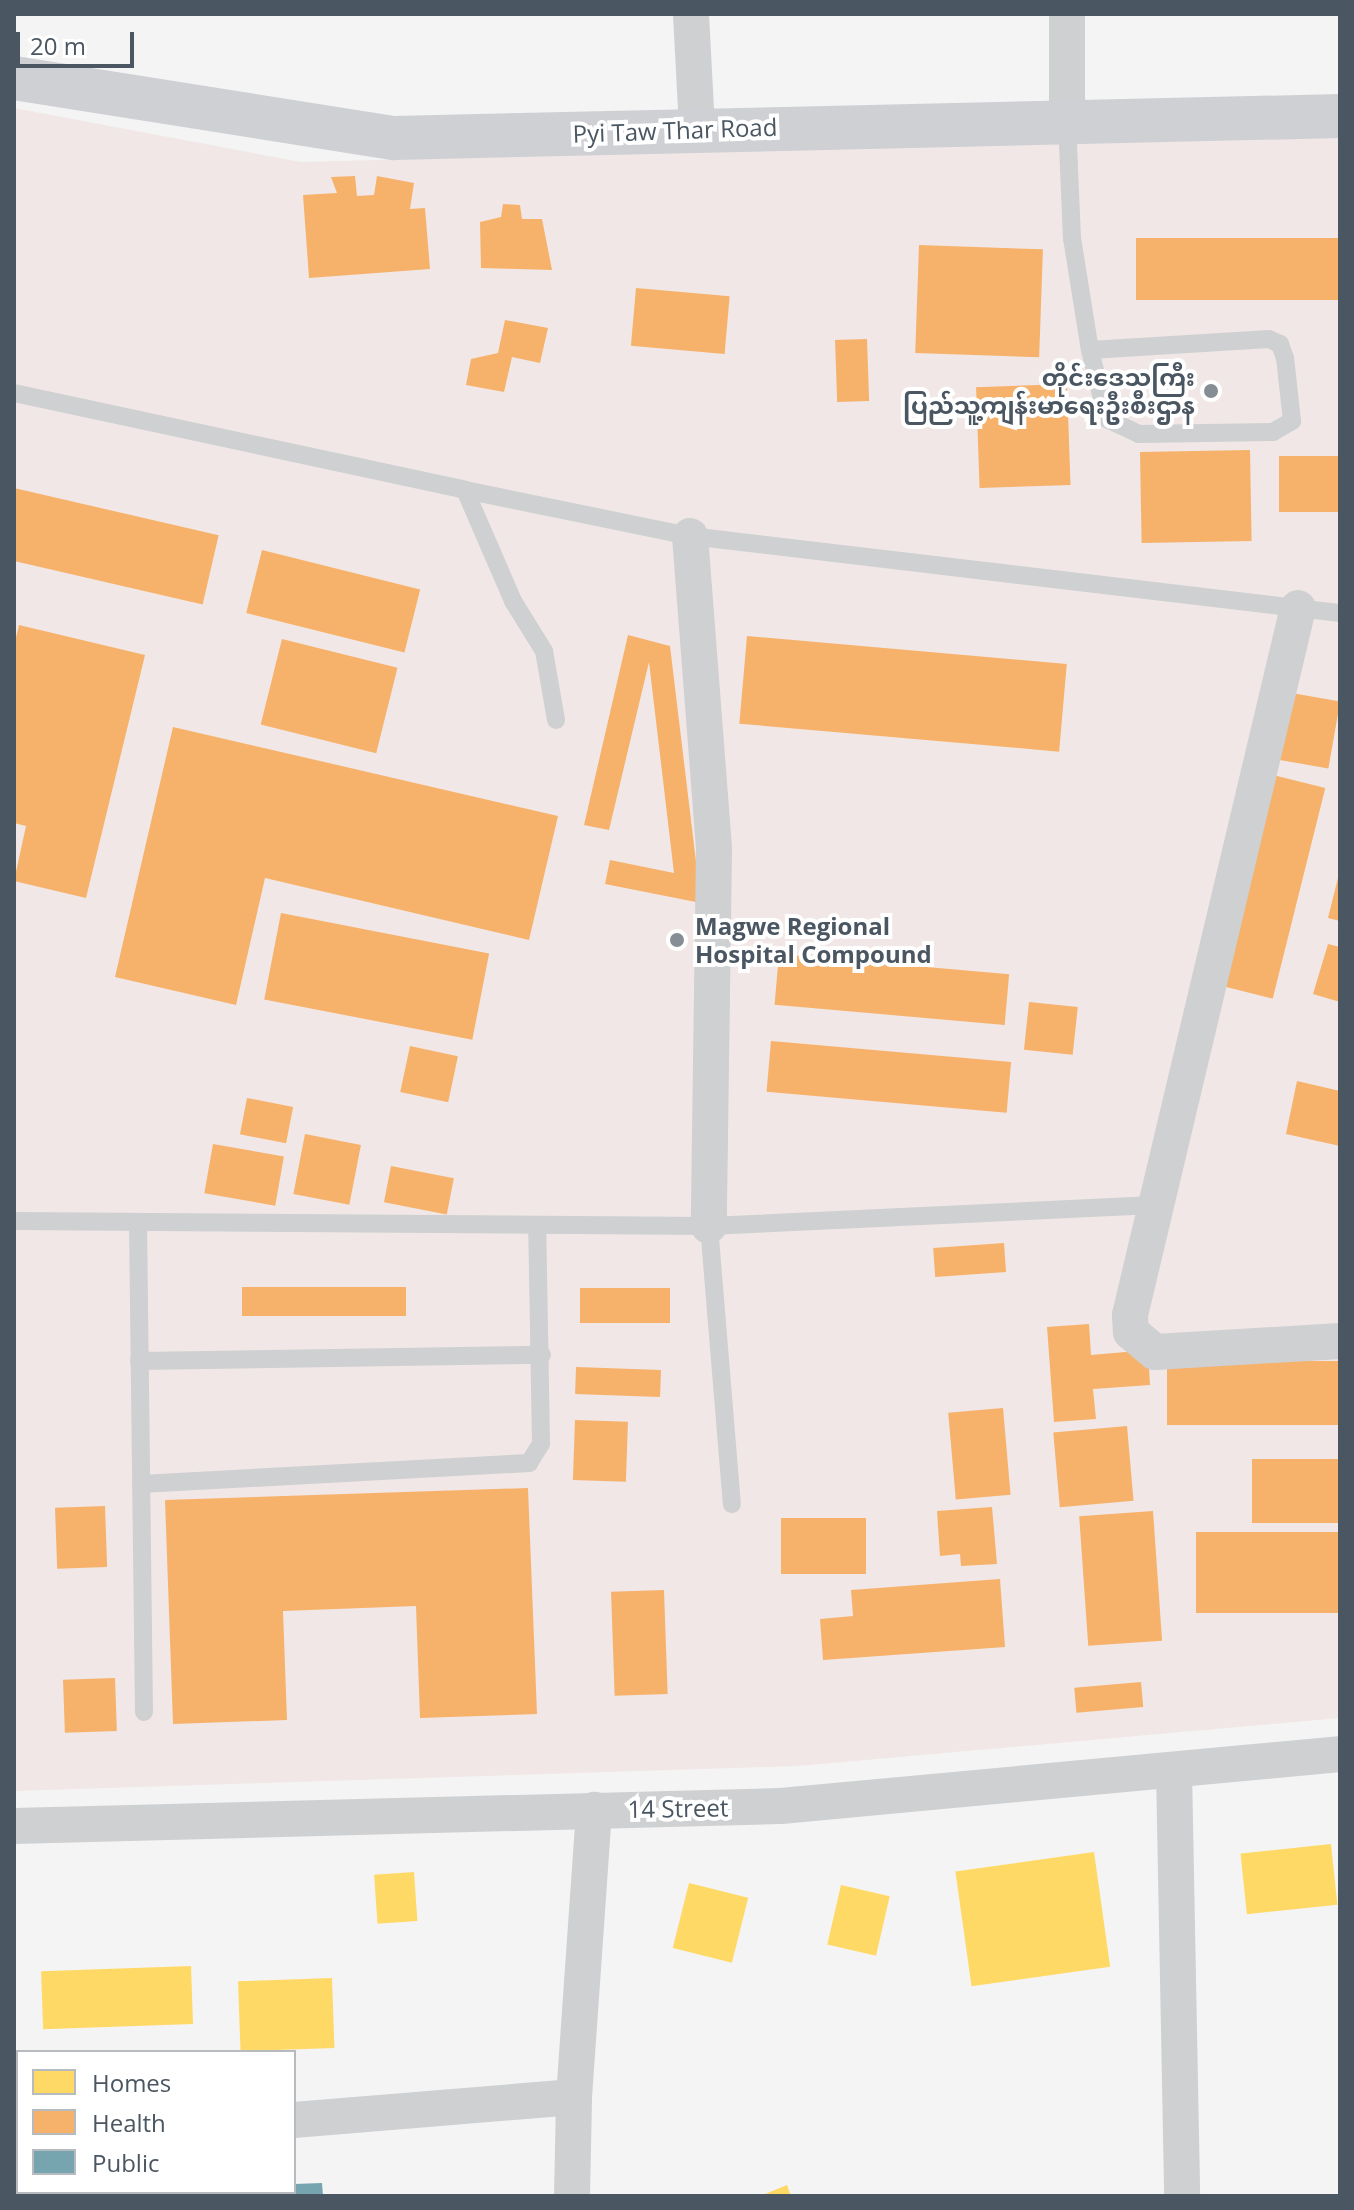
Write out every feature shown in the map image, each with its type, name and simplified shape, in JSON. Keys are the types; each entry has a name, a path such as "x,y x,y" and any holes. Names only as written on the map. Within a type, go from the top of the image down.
{"street":[{"path":"691,14 697,129"},
{"path":"1067,14 1067,120"},
{"name":"Pyi Taw Thar Road","path":"14,78 394,138 1340,116"},
{"path":"690,536 714,849 709,1226"},
{"path":"1298,608 1130,1315 1131,1332 1155,1352 1340,1341"},
{"name":"14 Street","path":"14,1826 781,1806 1340,1754"},
{"path":"1174,1770 1182,2196"},
{"path":"572,2196 574,2097 594,1810"},
{"path":"296,2120 574,2097"}],"lane":[{"path":"1067,120 1072,238 1090,350 1107,419 1119,429 1139,434 1273,432 1292,421 1285,358 1280,344 1269,339 1090,350"},
{"path":"14,393 690,536 1340,613"},
{"path":"465,490 513,601 544,651 556,720"},
{"path":"14,1221 709,1226 1155,1205"},
{"path":"138,1222 144,1712"},
{"path":"141,1484 529,1463 541,1444 542,1355 537,1225"},
{"path":"709,1226 732,1504"},
{"path":"139,1361 542,1355"}],"shaded area":[{"name":"Magwe Regional Hospital Compound","path":"14,108 301,162 1340,135 1340,1718 798,1766 14,1791"}],"building: Homes":[{"path":"1331,1844 1337,1905 1247,1914 1240,1854"},
{"path":"1094,1852 1110,1967 972,1986 955,1871"},
{"path":"414,1872 417,1921 378,1924 374,1875"},
{"path":"689,1883 748,1898 732,1963 673,1948"},
{"path":"841,1885 890,1896 876,1956 827,1944"},
{"path":"191,1966 193,2024 43,2029 41,1971"},
{"path":"332,1978 334,2048 240,2050 238,1981"},
{"path":"787,2185 791,2196 760,2196"}],"building: Health":[{"path":"355,176 357,196 374,195 377,176 414,183 410,209 425,208 430,269 309,278 303,195 337,193 331,177"},
{"path":"503,204 520,205 522,219 542,219 552,270 481,268 480,222 501,217"},
{"path":"1136,238 1340,238 1340,300 1136,300"},
{"path":"919,245 1043,249 1039,357 915,353"},
{"path":"636,288 730,296 725,354 631,346"},
{"path":"505,320 548,328 540,363 512,357 504,392 466,385 471,359 498,353"},
{"path":"867,339 869,401 837,402 835,340"},
{"path":"1067,384 1071,485 980,488 976,387"},
{"path":"1250,450 1252,541 1142,543 1140,452"},
{"path":"1279,456 1340,456 1340,512 1279,512"},
{"path":"14,488 219,535 203,604 14,561"},
{"path":"262,550 420,589 404,653 246,613"},
{"path":"19,625 145,655 86,898 14,881 26,826 14,823 14,646"},
{"path":"628,635 670,646 701,903 605,884 610,860 674,873 649,662 609,830 584,825"},
{"path":"747,636 1067,664 1059,752 739,724"},
{"path":"282,639 397,668 376,753 261,724"},
{"path":"1286,692 1340,702 1328,769 1274,759"},
{"path":"173,727 558,816 529,940 265,878 236,1005 115,977"},
{"path":"1269,774 1325,788 1273,999 1217,985"},
{"path":"1340,875 1340,921 1328,918"},
{"path":"281,913 489,953 472,1040 264,999"},
{"path":"1328,944 1340,947 1340,1002 1313,994"},
{"path":"779,954 1009,974 1005,1025 775,1005"},
{"path":"1029,1002 1078,1007 1073,1055 1024,1050"},
{"path":"771,1041 1011,1062 1007,1113 767,1092"},
{"path":"410,1046 458,1056 448,1102 400,1092"},
{"path":"1297,1081 1340,1091 1340,1146 1286,1134"},
{"path":"247,1098 293,1107 286,1143 240,1134"},
{"path":"305,1134 361,1145 349,1205 293,1194"},
{"path":"213,1144 284,1157 275,1206 204,1193"},
{"path":"391,1166 454,1178 447,1215 384,1202"},
{"path":"1004,1243 1006,1272 935,1277 933,1248"},
{"path":"242,1287 406,1287 406,1316 242,1316"},
{"path":"580,1288 670,1288 670,1323 580,1323"},
{"path":"1089,1324 1091,1355 1148,1350 1150,1385 1093,1389 1096,1419 1054,1422 1047,1327"},
{"path":"1167,1361 1340,1361 1340,1425 1167,1425"},
{"path":"576,1367 661,1370 660,1397 575,1394"},
{"path":"1003,1408 1011,1495 956,1499 948,1413"},
{"path":"575,1420 628,1422 626,1482 573,1480"},
{"path":"1127,1426 1134,1501 1060,1507 1053,1432"},
{"path":"1252,1459 1340,1459 1340,1523 1252,1523"},
{"path":"528,1488 537,1714 420,1718 416,1606 283,1611 287,1720 173,1724 165,1500"},
{"path":"105,1506 107,1567 57,1569 55,1508"},
{"path":"992,1507 997,1564 961,1566 960,1554 940,1556 937,1511"},
{"path":"1153,1511 1162,1641 1088,1646 1079,1516"},
{"path":"781,1518 866,1518 866,1574 781,1574"},
{"path":"1196,1532 1340,1532 1340,1613 1196,1613"},
{"path":"1000,1579 1005,1647 823,1660 820,1619 853,1616 851,1590"},
{"path":"664,1590 668,1694 615,1696 611,1592"},
{"path":"115,1678 117,1731 65,1733 63,1680"},
{"path":"1141,1682 1143,1707 1076,1713 1074,1688"}],"building: Public":[{"path":"322,2183 323,2196 194,2196 296,2194 296,2184"}],"place":[{"name":"တိုင်းဒေသကြီး ပြည်သူ့ကျန်းမာရေးဦးစီးဌာန","path":"1211,391"},
{"name":"Magwe Regional Hospital Compound","path":"677,940"}]}
